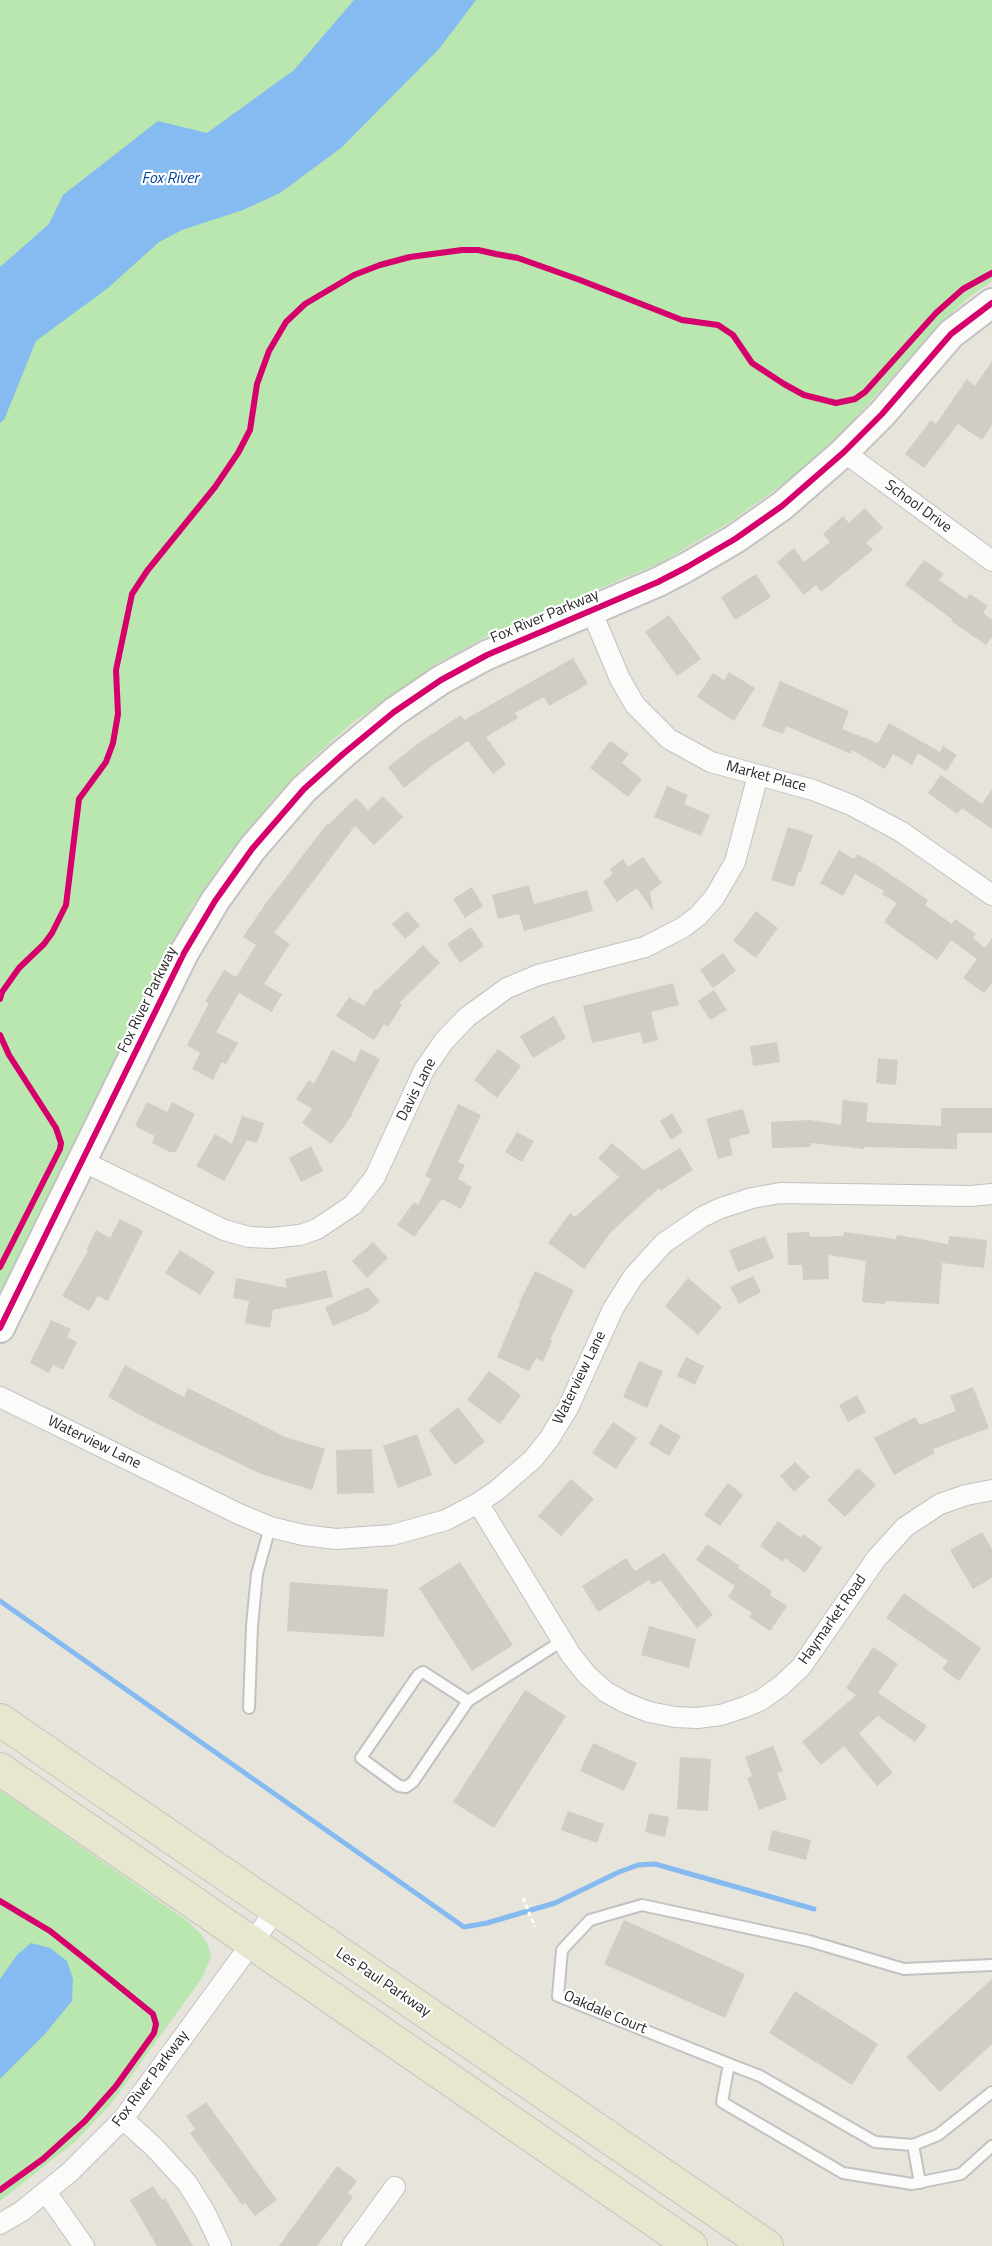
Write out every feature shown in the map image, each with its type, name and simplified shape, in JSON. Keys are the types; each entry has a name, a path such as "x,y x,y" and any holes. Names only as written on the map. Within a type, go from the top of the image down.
{"main road":[{"name":"Les Paul Parkway","path":"0,1720 767,2246"},
{"path":"0,1769 691,2246"},
{"path":"650,2217 715,2246"}],"street":[{"name":"Fox River Parkway","path":"0,1328 184,953 215,901 252,849 291,803 343,754 394,712 441,680 487,655 678,572 735,539 782,506 844,452 882,414 951,334 992,303"},
{"name":"School Drive","path":"844,452 992,561"},
{"name":"Market Place","path":"591,610 620,679 635,705 652,724 685,749 711,762 813,790 873,816 900,831 992,896"},
{"name":"Davis Lane","path":"82,1161 224,1230 249,1237 271,1238 300,1235 317,1229 353,1205 375,1177 424,1070 444,1041 467,1017 507,988 546,973 645,947 682,928 698,916 714,898 733,868 758,775"},
{"name":"Waterview Lane","path":"0,1397 270,1527 336,1539 369,1538 415,1529 446,1520 478,1503 518,1473 549,1439 568,1408 614,1309 633,1277 664,1243 702,1217 752,1198 780,1193 970,1196 992,1194"},
{"name":"Haymarket Road","path":"478,1503 562,1641 587,1675 606,1692 649,1712 675,1718 697,1718 721,1715 745,1707 761,1700 782,1685 801,1667 876,1559 905,1527 940,1504 966,1495 992,1490"},
{"name":"Fox River Parkway","path":"0,2224 46,2192 92,2152 123,2119 276,1910"},
{"path":"123,2119 154,2147 187,2183 205,2212 221,2246"},
{"path":"352,2246 395,2187"},
{"path":"46,2192 84,2246"}],"lane":[{"path":"249,1708 252,1626 257,1574 270,1527"},
{"path":"468,1701 423,1672 418,1675 361,1758 399,1786 406,1787 413,1782 468,1701 562,1641"},
{"name":"Oakdale Court","path":"729,2064 558,1996 562,1950 590,1920 642,1905 809,1941 904,1969 992,1965"},
{"path":"992,2092 938,2135 913,2145 875,2142 759,2076 729,2064 722,2102 843,2172 912,2184 962,2174 992,2146"},
{"path":"913,2145 920,2183"}],"path":[{"path":"524,1898 534,1926"}],"green space":[{"path":"0,0 992,0 992,281 968,298 940,324 853,421 816,457 785,483 730,522 660,563 493,633 440,662 352,723 304,766 226,857 192,907 0,1295"},
{"path":"0,1790 186,1920 201,1934 208,1945 211,1957 202,1978 110,2105 75,2142 0,2201"}],"water":[{"name":"Fox River","path":"354,0 476,0 439,49 341,148 280,193 243,210 182,230 159,242 108,288 36,341 4,420 0,423 0,267 49,224 63,195 158,121 207,133 294,70"},
{"path":"31,1943 50,1948 67,1961 73,1979 72,2001 44,2035 0,2079 0,1979 17,1955"}],"building":[{"path":"992,361 992,425 982,440 958,424 924,468 905,454 931,420 936,424 967,379 975,386"},
{"path":"865,508 883,528 866,543 873,550 821,592 816,585 804,595 777,562 794,548 804,562 830,542 823,534 843,516 849,523"},
{"path":"924,560 944,574 939,580 966,599 970,594 988,606 983,613 992,620 992,637 986,645 905,585"},
{"path":"756,574 771,597 735,620 721,597"},
{"path":"669,615 701,659 677,676 645,632"},
{"path":"573,658 588,684 549,706 544,697 515,713 518,718 486,737 506,764 493,774 468,741 404,788 388,767 461,715 464,720"},
{"path":"729,672 755,688 734,721 697,697 713,673 724,680"},
{"path":"780,681 849,711 842,729 878,743 889,723 940,752 943,746 957,755 946,771 918,753 912,765 893,754 885,769 852,750 851,754 786,726 783,734 762,726"},
{"path":"610,741 629,754 622,763 642,779 628,797 590,768"},
{"path":"941,775 982,804 992,789 992,829 962,808 957,814 928,793"},
{"path":"667,786 688,795 684,804 710,815 701,836 654,817"},
{"path":"383,796 403,817 374,845 355,826 274,933 290,944 264,984 282,994 272,1012 239,993 216,1032 238,1043 226,1064 222,1062 213,1080 192,1069 200,1053 187,1045 209,1003 205,1001 224,970 236,977 256,945 243,937 266,903 327,824 356,798 368,810"},
{"path":"788,827 813,835 794,887 771,880"},
{"path":"839,850 854,859 857,854 878,866 928,900 925,905 952,924 955,919 976,934 973,938 985,948 992,938 992,983 984,993 963,978 977,959 951,940 937,960 884,922 897,903 882,894 884,891 855,874 843,896 820,883"},
{"path":"643,857 662,883 650,892 653,911 637,888 617,902 603,882 613,874 610,869 623,859 628,867"},
{"path":"529,885 534,904 587,890 593,911 524,931 519,914 498,919 492,895"},
{"path":"472,887 483,906 465,918 453,899"},
{"path":"407,911 420,926 405,939 392,924"},
{"path":"756,911 778,928 756,958 733,941"},
{"path":"471,927 484,946 460,963 447,944"},
{"path":"423,945 440,963 399,1003 402,1005 388,1027 384,1024 374,1040 336,1016 349,997 364,1006 376,988 377,990"},
{"path":"723,953 736,971 713,988 700,970"},
{"path":"673,983 679,1005 651,1012 658,1040 643,1044 640,1032 592,1043 583,1006"},
{"path":"714,990 727,1010 710,1020 698,1001"},
{"path":"554,1016 566,1038 533,1058 520,1036"},
{"path":"777,1042 780,1062 753,1066 750,1046"},
{"path":"361,1049 380,1059 353,1114 331,1144 302,1123 312,1109 296,1099 309,1080 314,1084 332,1050 355,1062"},
{"path":"498,1049 521,1066 497,1098 474,1080"},
{"path":"878,1058 898,1060 896,1085 876,1083"},
{"path":"843,1100 868,1103 866,1122 941,1126 941,1108 992,1108 992,1133 957,1133 957,1149 864,1147 864,1149 811,1143 811,1147 772,1148 771,1122 810,1120 841,1125"},
{"path":"147,1102 167,1112 172,1102 195,1114 176,1152 170,1152 152,1143 155,1136 135,1126"},
{"path":"458,1104 481,1115 458,1162 465,1165 458,1179 472,1187 461,1209 442,1199 414,1237 397,1225 414,1202 418,1205 431,1179 425,1176"},
{"path":"743,1109 750,1133 729,1139 733,1155 718,1159 706,1119"},
{"path":"672,1113 683,1132 671,1140 660,1121"},
{"path":"242,1116 264,1123 257,1143 247,1140 224,1181 196,1166 215,1134 232,1144"},
{"path":"517,1132 534,1141 522,1162 505,1152"},
{"path":"612,1143 644,1170 680,1148 693,1170 660,1191 659,1188 611,1232 584,1269 548,1243 570,1213 575,1217 619,1177 598,1158"},
{"path":"311,1146 323,1171 301,1182 289,1158"},
{"path":"120,1219 143,1231 108,1301 98,1296 89,1311 62,1296 88,1251 86,1250 96,1230 110,1238"},
{"path":"809,1232 810,1237 843,1236 844,1232 896,1239 897,1235 948,1244 949,1236 987,1240 984,1268 942,1263 939,1304 862,1302 866,1261 828,1255 829,1279 803,1280 802,1265 788,1265 787,1233"},
{"path":"765,1236 774,1258 738,1272 729,1250"},
{"path":"373,1242 388,1258 367,1278 352,1261"},
{"path":"180,1250 215,1272 200,1295 165,1273"},
{"path":"326,1270 333,1297 273,1310 270,1328 245,1323 249,1301 233,1298 236,1278 287,1288 285,1279"},
{"path":"535,1271 574,1290 550,1340 552,1341 543,1362 536,1358 529,1371 497,1357"},
{"path":"753,1276 761,1292 739,1304 730,1287"},
{"path":"688,1278 722,1307 698,1335 665,1306"},
{"path":"368,1287 380,1301 368,1311 333,1326 325,1307"},
{"path":"51,1320 71,1329 67,1337 77,1342 63,1370 53,1365 49,1373 30,1363"},
{"path":"686,1357 704,1366 695,1385 677,1376"},
{"path":"639,1361 663,1371 647,1408 623,1397"},
{"path":"125,1365 184,1397 188,1388 285,1437 325,1449 312,1490 261,1474 149,1420 108,1397"},
{"path":"489,1371 521,1395 500,1424 467,1400"},
{"path":"973,1387 989,1428 933,1449 935,1453 894,1475 874,1438 915,1417 920,1425 956,1411 950,1396"},
{"path":"857,1395 866,1412 848,1422 839,1405"},
{"path":"458,1407 485,1442 455,1465 429,1430"},
{"path":"613,1422 637,1438 616,1469 592,1453"},
{"path":"660,1424 681,1436 669,1456 649,1444"},
{"path":"417,1434 432,1475 398,1488 383,1446"},
{"path":"372,1449 374,1493 337,1494 336,1450"},
{"path":"795,1462 810,1477 794,1492 780,1476"},
{"path":"858,1468 876,1485 845,1517 827,1500"},
{"path":"571,1479 594,1499 561,1536 538,1516"},
{"path":"728,1483 743,1495 720,1526 704,1515"},
{"path":"778,1521 800,1537 803,1534 822,1548 805,1573 785,1558 783,1562 760,1546"},
{"path":"982,1532 992,1549 992,1578 973,1589 950,1550"},
{"path":"707,1544 740,1566 738,1568 772,1591 770,1595 787,1606 770,1631 749,1617 752,1613 728,1597 735,1586 696,1560"},
{"path":"664,1553 713,1615 697,1628 660,1580 652,1585 649,1580 598,1612 582,1586 626,1558 635,1571"},
{"path":"460,1562 513,1645 472,1671 419,1588"},
{"path":"290,1582 388,1589 384,1637 287,1631"},
{"path":"904,1593 981,1648 959,1681 942,1669 948,1661 886,1618"},
{"path":"649,1626 696,1639 689,1668 641,1655"},
{"path":"873,1647 898,1664 878,1693 927,1726 915,1742 878,1716 859,1733 893,1773 877,1786 844,1746 821,1765 802,1742 856,1695 846,1688"},
{"path":"525,1690 566,1716 494,1828 453,1802"},
{"path":"593,1743 637,1763 624,1791 580,1771"},
{"path":"773,1746 783,1771 777,1773 787,1799 759,1810 747,1778 752,1776 745,1757"},
{"path":"680,1757 711,1759 708,1811 677,1809"},
{"path":"568,1811 604,1824 597,1843 561,1830"},
{"path":"649,1813 669,1817 665,1837 645,1832"},
{"path":"772,1830 811,1840 806,1860 768,1850"},
{"path":"624,1920 745,1974 725,2018 604,1964"},
{"path":"992,1979 992,2044 940,2092 906,2057"},
{"path":"795,1991 878,2044 852,2085 769,2033"},
{"path":"206,2102 277,2200 255,2216 245,2203 242,2205 190,2133 195,2129 186,2116"},
{"path":"337,2166 357,2181 348,2193 353,2197 317,2246 279,2246"},
{"path":"153,2186 162,2200 165,2198 193,2246 157,2246 130,2200"}],"waterway":[{"path":"0,1601 464,1927 487,1923 555,1903 619,1872 638,1865 655,1864 814,1909"}],"cycle path":[{"path":"0,999 2,992 19,968 52,933 66,905 79,799 106,762 113,743 118,714 116,670 132,594 147,571 215,487 238,453 250,430 257,384 269,351 286,322 305,304 354,275 380,265 410,257 478,250 518,258 682,320 718,325 733,335 752,363 804,395 836,403 855,399 865,392 936,313 963,289 992,273"},
{"path":"0,1328 184,953 215,901 252,849 304,789 394,712 441,680 487,655 658,582 735,539 782,506 844,452 882,414 951,334 992,303"},
{"path":"0,1035 9,1055 56,1128 61,1143 0,1267"},
{"path":"0,1901 50,1931 153,2014 156,2024 154,2033 116,2086 85,2121 43,2159 0,2190"}]}
